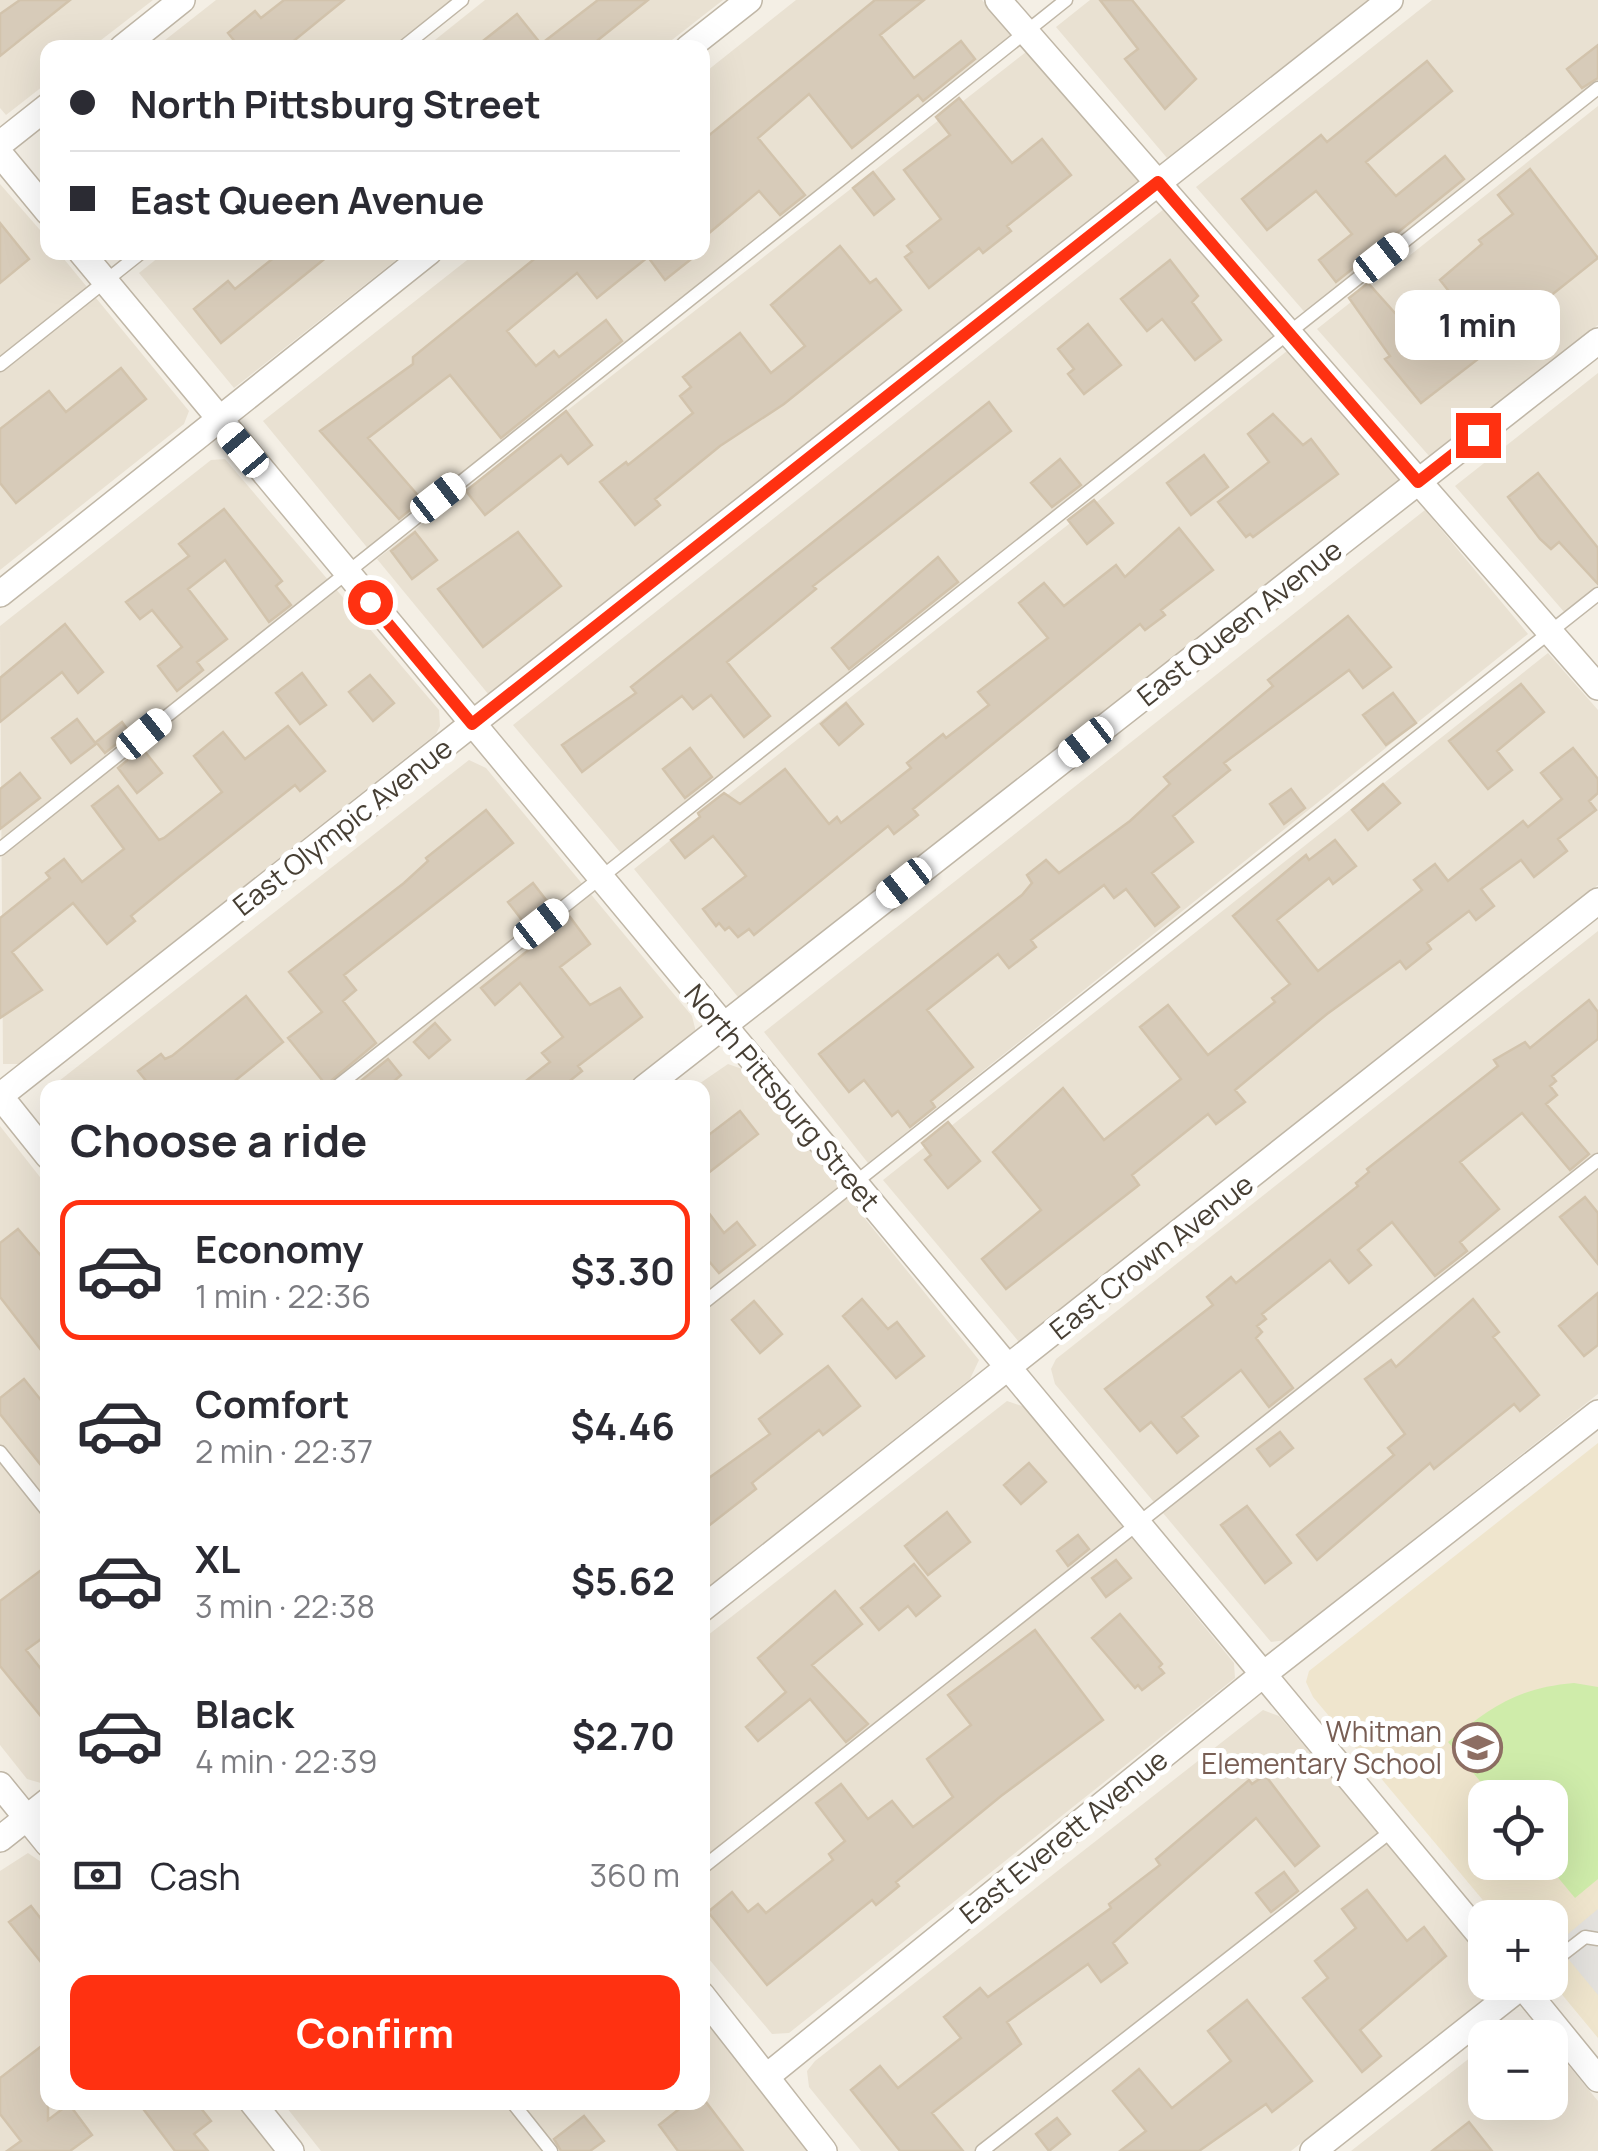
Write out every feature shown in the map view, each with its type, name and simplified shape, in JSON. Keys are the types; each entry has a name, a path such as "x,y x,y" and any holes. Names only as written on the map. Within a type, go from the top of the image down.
{"street":[{"path":"132,40 182,0"},
{"path":"698,40 749,0"},
{"path":"998,0 1598,687"},
{"name":"East Olympic Avenue","path":"0,1096 1390,0"},
{"path":"0,144 40,112"},
{"path":"0,154 40,202"},
{"name":"North Pittsburg Street","path":"87,260 1468,1920"},
{"path":"0,594 419,260"},
{"name":"East Queen Avenue","path":"654,1080 1598,341"},
{"name":"East Crown Avenue","path":"710,1603 1598,901"},
{"path":"0,1096 40,1146"},
{"name":"East Everett Avenue","path":"766,2077 1264,1673 1598,1413"},
{"path":"0,1785 40,1835"},
{"path":"0,1839 40,1807"},
{"path":"1313,2151 1502,2000"},
{"path":"1535,2000 1598,2079"},
{"path":"710,2005 824,2151"},
{"path":"258,2110 291,2151"}],"lane":[{"path":"412,40 462,0"},
{"path":"0,849 1066,0"},
{"path":"345,1080 1598,88"},
{"path":"0,365 132,260"},
{"path":"710,1298 1598,594"},
{"path":"710,1862 1598,1160"},
{"path":"0,1452 40,1502"},
{"path":"982,2151 1394,1829"},
{"path":"1568,1953 1592,1938"},
{"path":"518,2110 550,2151"}],"shaded area":[{"path":"0,0 153,0 101,40 40,40 40,88 6,115 0,108"},
{"path":"216,0 461,0 409,40 165,40"},
{"path":"485,0 723,0 672,40 435,40"},
{"path":"796,0 982,0 1017,41 370,551 263,421 467,260 710,260 710,68"},
{"path":"1090,0 1368,0 1167,158 1056,27"},
{"path":"1432,0 1598,0 1598,87 1308,316 1196,187"},
{"path":"1026,52 1141,182 489,695 377,559"},
{"path":"1598,106 1598,325 1430,457 1317,329"},
{"path":"0,184 40,230 40,260 65,260 189,411 184,424 0,570"},
{"path":"1164,209 1277,339 625,858 513,725"},
{"path":"155,260 396,260 234,388 139,273"},
{"path":"1287,351 1400,480 742,1002 634,869"},
{"path":"1598,373 1598,587 1565,613 1455,486"},
{"path":"225,459 439,710 440,726 436,734 19,1064 3,1064 0,626 211,460"},
{"path":"1425,510 1528,634 868,1163 764,1032"},
{"path":"1548,653 1598,710 1598,885 1019,1342 883,1180"},
{"path":"469,760 486,768 692,1016 696,1032 639,1080 60,1080"},
{"path":"1598,931 1598,1394 1286,1640 1271,1642 1055,1384 1051,1369 1056,1359"},
{"path":"728,1064 745,1070 979,1360 970,1379 710,1585 710,1080 705,1080"},
{"path":"0,1126 40,1177 40,1783 27,1779 0,1745"},
{"path":"1007,1401 1025,1407 1234,1663 1235,1678 789,2033 772,2034 710,1960 710,1634"},
{"name":"Whitman Elementary School","path":"1598,1443 1598,2038 1567,2000 1568,1900 1483,1900 1313,1697 1306,1682 1309,1671"},
{"path":"1263,1710 1279,1716 1468,1939 1468,2000 1482,2000 1291,2151 861,2151 809,2087 807,2071"},
{"path":"28,1853 40,1861 40,2110 242,2110 274,2151 0,2151 0,1871"},
{"path":"1598,1909 1598,1995 1568,1959 1568,1934"},
{"path":"710,2021 812,2151 321,2151 289,2110 710,2110"},
{"path":"1468,2059 1468,2120 1568,2120 1568,2065 1598,2101 1598,2151 1351,2151"}],"green space":[{"path":"1574,1683 1598,1687 1598,1879 1575,1898 1560,1880 1568,1880 1568,1780 1479,1780 1448,1742 1506,1701"}],"building":[{"path":"20,0 70,0 0,56 0,14"},
{"path":"284,0 344,0 295,40 234,40 228,33 255,11 261,18"},
{"path":"598,0 648,0 598,40 546,40"},
{"path":"875,0 924,0 880,35 914,78 961,41 975,59 923,101 918,95 852,148 809,94 758,138 805,195 780,215 759,191 710,232 710,134"},
{"path":"1100,0 1132,0 1196,79 1165,109 1125,59 1138,49"},
{"path":"517,14 538,40 484,40"},
{"path":"1598,45 1598,78 1582,88 1567,69"},
{"path":"1427,61 1452,91 1366,162 1396,196 1445,156 1464,179 1336,282 1319,260 1352,234 1316,191 1267,230 1242,199 1321,135 1327,142"},
{"path":"959,98 1012,163 1042,139 1071,175 1007,226 1011,231 983,253 979,248 929,288 905,257 912,252 907,246 941,219 904,170 950,135 936,117"},
{"path":"1530,169 1598,258 1549,297 1552,302 1421,403 1385,359 1390,356 1349,298 1368,283 1429,351 1463,322 1453,309 1459,304 1440,280 1482,244 1479,240 1513,214 1498,195"},
{"path":"873,172 894,199 874,215 853,188"},
{"path":"0,223 29,259 0,283"},
{"path":"840,246 870,283 876,279 901,310 784,404 720,446 655,499 660,505 635,525 600,482 626,462 628,465 693,413 680,396 691,387 683,377 740,333 771,373 805,346 771,305"},
{"path":"271,260 323,260 221,343 194,309 228,281 235,289"},
{"path":"533,260 644,260 597,298 577,273 507,331 536,366 554,351 559,357 606,320 622,341 501,438 450,375 368,438 422,500 399,519 320,431 413,364 413,357"},
{"path":"650,260 690,260 665,280"},
{"path":"1170,260 1198,296 1192,302 1221,340 1195,360 1162,319 1147,331 1121,299"},
{"path":"1088,324 1121,365 1084,394 1068,374 1074,369 1058,349"},
{"path":"121,368 146,399 16,503 0,483 0,429 49,391 66,412"},
{"path":"989,402 1011,431 813,586 816,589 727,662 770,716 744,737 711,695 693,709 682,696 582,772 562,745 636,693 631,687"},
{"path":"566,411 592,445 568,464 561,455 485,515 466,491"},
{"path":"1273,414 1303,445 1311,439 1338,474 1253,537 1246,537 1218,502 1269,462 1248,434"},
{"path":"1204,455 1228,487 1191,515 1167,483"},
{"path":"1060,459 1081,485 1052,507 1031,483"},
{"path":"1538,473 1598,548 1598,584 1559,542 1551,549 1540,539 1508,497"},
{"path":"1094,500 1113,523 1087,544 1068,520"},
{"path":"224,509 282,581 276,586 291,605 269,622 225,560 188,589 227,639 197,662 203,670 177,691 158,666 182,647 152,610 140,619 126,602 189,556 179,544"},
{"path":"1179,528 1213,570 1161,610 1165,615 1145,630 1140,624 913,809 918,815 894,834 888,826 754,935 749,929 738,937 729,927 725,930 719,923 716,926 703,909 746,876 713,836 685,858 671,840 700,817 698,813 724,793 740,804 785,769 829,824 837,817 841,823 911,768 907,763 943,734 946,738 989,705 978,692 1048,638 1019,603 1044,583 1064,606 1116,565 1125,577"},
{"path":"415,532 437,560 412,579 391,551"},
{"path":"518,532 561,586 483,647 438,589"},
{"path":"938,557 958,582 849,669 832,648"},
{"path":"1348,616 1391,667 1363,688 1349,670 1224,763 1230,770 1173,816 1193,842 1152,873 1179,907 1155,926 1126,889 1114,898 1104,885 1031,940 1036,947 1009,968 998,954 927,1010 973,1067 931,1101 935,1107 910,1127 898,1111 892,1116 864,1080 849,1092 819,1054 1022,895 1032,883 1027,875 1046,860 1059,873 1130,821 1170,784 1164,777 1273,686 1268,680"},
{"path":"65,624 103,672 78,693 62,672 0,722 0,678"},
{"path":"302,673 326,705 300,724 276,693"},
{"path":"370,675 394,703 373,721 349,692"},
{"path":"1521,684 1544,712 1497,751 1512,770 1488,789 1449,741"},
{"path":"1393,693 1416,723 1386,745 1363,715"},
{"path":"846,703 863,724 839,745 821,724"},
{"path":"77,719 96,744 71,763 52,738"},
{"path":"122,722 130,733 105,753 96,742"},
{"path":"288,726 325,771 300,791 295,785 180,876 131,916 135,921 107,944 73,903 12,952 42,990 0,1018 0,918 50,878 46,873 64,859 82,882 124,849 92,806 118,786 159,840 164,838 222,792 194,756 223,732 245,759"},
{"path":"142,748 162,773 137,793 118,768"},
{"path":"690,748 712,777 685,798 663,769"},
{"path":"1573,748 1598,779 1598,793 1589,801 1596,810 1558,839 1567,851 1534,877 1521,860 1481,889 1494,906 1476,920 1469,911 1427,943 1431,949 1406,969 1400,961 1327,1014 1235,1090 1245,1102 1216,1124 1208,1114 1132,1175 1139,1185 1006,1289 982,1259 1041,1210 993,1152 1063,1088 1104,1140 1181,1079 1140,1027 1168,1005 1208,1055 1275,1002 1272,998 1290,984 1233,916 1306,855 1309,860 1335,840 1356,866 1333,884 1329,878 1277,920 1318,971 1422,890 1414,880 1435,864 1448,881 1523,821 1528,827 1562,799 1541,773"},
{"path":"20,773 40,798 0,829 0,789"},
{"path":"1383,784 1400,803 1368,830 1352,810"},
{"path":"1291,789 1305,808 1284,824 1270,804"},
{"path":"486,810 513,843 344,975 356,990 343,1001 376,1043 332,1080 322,1080 288,1038 322,1012 289,972 404,883 428,861 426,858"},
{"path":"533,883 550,905 525,924 508,902"},
{"path":"570,917 590,944 560,967 590,1005 620,988 642,1017 578,1066 582,1071 571,1080 527,1080 550,1062 542,1053 563,1037 520,983 495,1005 481,988"},
{"path":"246,996 283,1042 236,1080 145,1080 138,1071 161,1054 165,1059"},
{"path":"1589,1000 1598,1012 1598,1039 1552,1076 1556,1081 1550,1086 1557,1095 1546,1104 1589,1154 1570,1170 1522,1113 1460,1162 1499,1209 1460,1242 1467,1251 1435,1276 1392,1222 1358,1250 1371,1265 1349,1283 1330,1260 1262,1314 1266,1319 1257,1326 1262,1332 1256,1338 1293,1388 1269,1407 1241,1370 1182,1417 1198,1436 1177,1453 1151,1422 1140,1431 1105,1389 1213,1305 1207,1297 1231,1277 1236,1283 1358,1186 1356,1183 1369,1172 1367,1169 1498,1066 1494,1060 1525,1042 1530,1048"},
{"path":"435,1023 450,1040 429,1058 414,1042"},
{"path":"388,1059 401,1075 395,1080 362,1080"},
{"path":"740,1111 758,1134 710,1172 710,1134"},
{"path":"948,1122 980,1161 948,1188 925,1160 931,1155 922,1143"},
{"path":"1585,1197 1598,1213 1598,1264 1560,1217"},
{"path":"710,1215 724,1233 737,1222 755,1245 719,1273 710,1262"},
{"path":"18,1229 40,1255 40,1349 0,1297 0,1243"},
{"path":"1598,1293 1598,1345 1584,1356 1559,1326"},
{"path":"862,1299 888,1329 897,1322 924,1356 896,1378 843,1316"},
{"path":"1473,1299 1499,1332 1493,1337 1539,1395 1520,1411 1514,1404 1434,1469 1430,1463 1317,1560 1297,1535 1394,1455 1388,1448 1405,1434 1365,1379 1391,1360 1396,1367"},
{"path":"754,1301 782,1334 760,1353 732,1320"},
{"path":"828,1366 860,1406 823,1435 819,1430 752,1483 756,1489 710,1525 710,1477 770,1434 759,1419"},
{"path":"24,1379 40,1399 40,1464 0,1414 0,1398"},
{"path":"1280,1432 1293,1448 1270,1466 1257,1449"},
{"path":"1029,1463 1046,1482 1021,1504 1004,1485"},
{"path":"1247,1506 1291,1563 1265,1583 1221,1525"},
{"path":"947,1512 970,1542 928,1575 905,1546"},
{"path":"1078,1535 1089,1549 1068,1566 1057,1551"},
{"path":"1116,1560 1131,1578 1106,1597 1092,1578"},
{"path":"914,1564 940,1596 916,1616 908,1606 879,1630 861,1608"},
{"path":"40,1571 40,1640 26,1650 40,1668 40,1715 0,1666 0,1601"},
{"path":"835,1591 862,1624 812,1665 868,1724 846,1742 810,1699 758,1741 746,1727 786,1692 758,1658"},
{"path":"1120,1614 1162,1664 1159,1667 1164,1673 1142,1690 1138,1685 1135,1688 1092,1638"},
{"path":"1035,1630 1103,1720 1001,1796 896,1882 899,1886 876,1905 872,1900 767,1985 710,1910 732,1892 748,1912 758,1904 766,1913 833,1860 829,1854 845,1841 816,1803 841,1784 868,1819 892,1801 913,1827 953,1797 927,1759 971,1725 948,1695"},
{"path":"1265,1775 1319,1846 1295,1866 1256,1818 1113,1943 1127,1963 1101,1982 1088,1964 1007,2022 1021,2044 932,2113 963,2151 900,2151 851,2090 880,2066 898,2088 961,2038 944,2017 980,1988 988,1997 1111,1908 1109,1904 1160,1865 1156,1859 1249,1780 1252,1784"},
{"path":"1284,1872 1298,1891 1271,1912 1256,1893"},
{"path":"1367,1890 1407,1941 1424,1927 1446,1956 1360,2030 1381,2056 1362,2072 1303,1998 1328,1978 1315,1961 1356,1928 1342,1909"},
{"path":"31,1906 40,1918 40,1961 9,1922"},
{"path":"1247,2000 1312,2081 1272,2112 1266,2104 1199,2151 1120,2151 1146,2131 1113,2091 1139,2069 1172,2108 1231,2061 1208,2031"},
{"path":"40,2047 40,2110 48,2110 48,2120 61,2110 73,2110 92,2135 70,2151 7,2151 21,2141 0,2114 0,2078"},
{"path":"710,2107 743,2151 678,2151 659,2125 678,2110"},
{"path":"144,2110 202,2110 211,2121 194,2134 208,2151 175,2151"},
{"path":"584,2116 604,2141 590,2151 561,2151 554,2139"},
{"path":"1057,2118 1070,2134 1049,2151 1036,2134"},
{"path":"1469,2122 1492,2151 1432,2151"}],"place":[{"name":"Whitman Elementary School","path":"1477,1747"}],"route":[{"path":"370,602 472,724 1158,182 1418,482 1478,435"}]}
